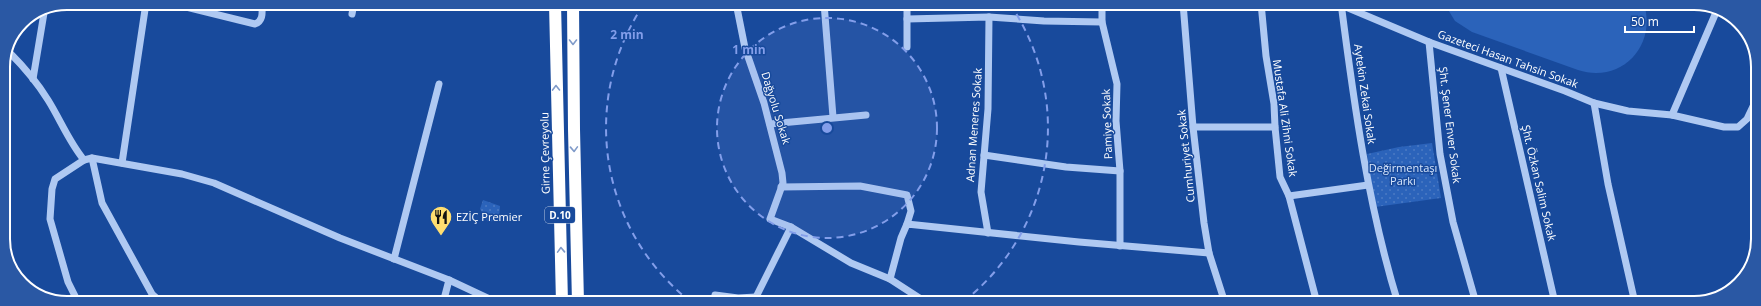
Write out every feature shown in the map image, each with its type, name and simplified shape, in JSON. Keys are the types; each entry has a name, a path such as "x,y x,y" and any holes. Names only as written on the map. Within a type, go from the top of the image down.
{"highway":[{"name":"Girne Çevreyolu","path":"555,10 562,296"},
{"name":"D.10","path":"573,10 578,296"},
{"path":"578,278 584,296"},
{"path":"558,296 562,279"}],"street":[{"path":"122,163 145,10"},
{"path":"198,10 255,24 262,19 262,10"},
{"path":"352,14 353,10"},
{"name":"Dağyolu Sokak","path":"737,10 745,48 770,124 782,173 783,183 770,219 791,228"},
{"path":"825,10 833,117"},
{"path":"907,10 908,47"},
{"name":"Pamiye Sokak","path":"1102,10 1102,22 1117,84 1116,121 1120,171 1120,246"},
{"name":"Cumhuriyet Sokak","path":"1184,10 1193,127 1209,253 1223,296"},
{"name":"Mustafa Ali Zihni Sokak","path":"1263,10 1266,56 1274,104 1280,176 1289,196 1315,296"},
{"name":"Aytekin Zekai Sokak","path":"1342,10 1368,185 1378,231 1396,296"},
{"name":"Gazeteci Hasan Tahsin Sokak","path":"1355,10 1429,42 1565,90 1594,103 1628,110 1672,114 1724,127 1738,127 1747,119 1751,111"},
{"path":"1672,114 1714,14"},
{"path":"33,79 44,15"},
{"path":"907,19 989,17 1044,21 1102,22"},
{"name":"Adnan Meneres Sokak","path":"988,233 981,192 988,109 989,17"},
{"name":"Şht. Şener Enver Sokak","path":"1429,42 1440,154 1453,222 1474,296"},
{"path":"11,55 33,79 47,99 77,151 88,159 122,163 182,174 214,184 340,238 449,280 483,296"},
{"name":"Şht. Özkan Salim Sokak","path":"1502,68 1553,296"},
{"path":"394,259 439,84"},
{"path":"1594,103 1608,184 1633,296"},
{"path":"770,124 866,115"},
{"path":"1193,127 1275,128"},
{"path":"984,155 1066,167 1120,171"},
{"path":"75,296 68,282 50,219 52,189 55,179 88,159"},
{"path":"88,159 102,203 154,296"},
{"path":"1289,196 1368,185"},
{"path":"781,187 860,186 907,195 911,211 901,238 890,279"},
{"path":"907,224 1120,246 1209,253"},
{"path":"759,296 791,228 851,263 890,279 916,296"},
{"path":"445,296 449,280"},
{"path":"716,295 724,296"}],"green space":[{"path":"1448,10 1645,10 1647,19 1645,34 1640,47 1632,58 1621,66 1608,72 1594,73 1578,70 1472,32 1455,21"},
{"name":"Değirmentaşı Parkı","path":"1432,143 1441,198 1375,207 1367,154 1399,147"},
{"path":"483,200 500,206 499,220 488,222 480,209"}],"place":[{"name":"EZİÇ Premier","path":"441,236"}]}
